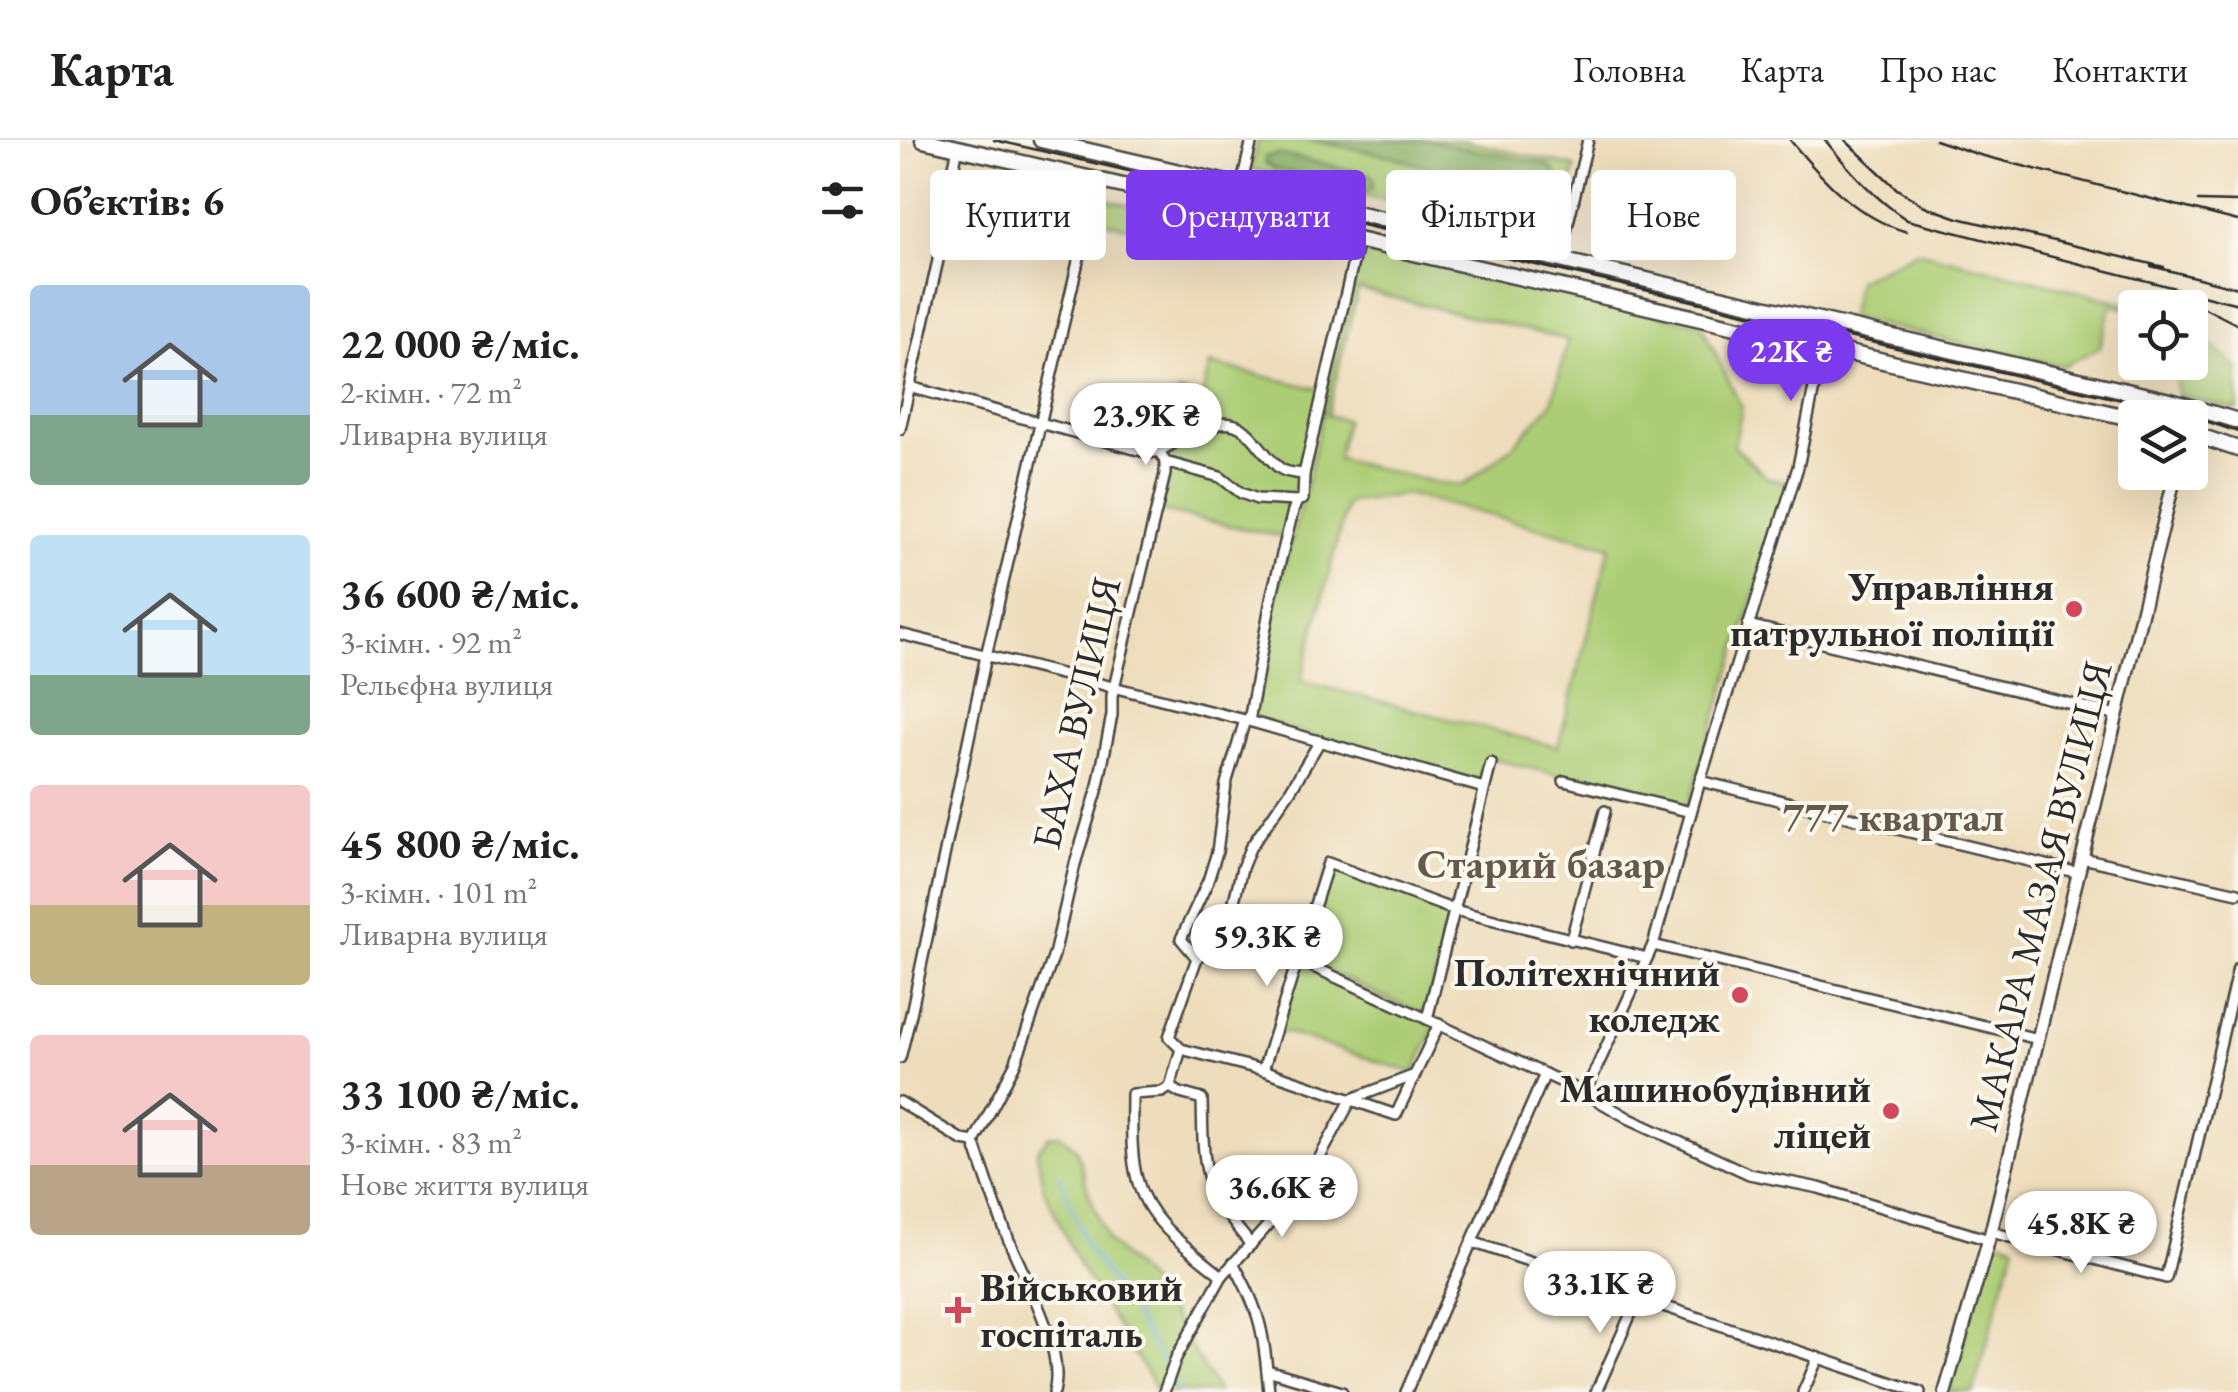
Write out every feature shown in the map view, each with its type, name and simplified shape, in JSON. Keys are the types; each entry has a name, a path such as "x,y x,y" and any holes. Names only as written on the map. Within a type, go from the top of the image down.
{"main road":[{"path":"923,140 1054,170"},
{"path":"1041,140 1105,149 1182,170"},
{"path":"1366,242 2118,416"},
{"path":"1560,260 2143,400"},
{"path":"1822,348 1828,322"},
{"path":"2208,415 2238,422"},
{"path":"2208,439 2238,449"},
{"name":"МАКАРА МАЗАЯ ВУЛИЦЯ","path":"1945,1392 1990,1236 2172,490"}],"street":[{"path":"1245,170 1252,140"},
{"path":"1571,213 1588,140"},
{"path":"900,429 952,198 947,197 958,148"},
{"path":"900,1058 986,656 1078,260"},
{"path":"1160,451 1165,462 1220,477 1256,499 1303,499 1304,474 1353,260"},
{"path":"1585,1093 1653,945 1798,467 1822,348"},
{"path":"910,387 1149,453 1198,431 1228,424 1246,431 1282,470 1304,474"},
{"name":"БАХА ВУЛИЦЯ","path":"974,1142 1015,1064 1054,955 1097,791 1114,687 1165,462"},
{"path":"1196,958 1182,939 1208,881 1216,852 1226,784 1247,721 1272,594 1296,501"},
{"path":"1748,626 2118,715"},
{"path":"900,634 1247,721 1484,788"},
{"path":"1320,741 1250,848 1226,934 1196,958 1168,1037 1182,1049 1263,1070 1396,1115 1438,1024"},
{"path":"1427,1018 1491,763"},
{"path":"1564,781 1691,812"},
{"path":"1700,781 2079,873"},
{"path":"1571,940 1605,811"},
{"path":"2082,858 2238,893"},
{"path":"1263,1070 1328,863 1454,910 1647,958"},
{"path":"1226,934 1296,959 1427,1018 1749,1174 1819,1188 1990,1236 2166,1278 2238,968"},
{"path":"1653,945 2038,1038"},
{"path":"1182,1049 1170,1087 1162,1092 1132,1094 1136,1178 1154,1216 1222,1276"},
{"path":"1406,1392 1545,1074"},
{"path":"1165,1390 1176,1358 1222,1276 1292,1200 1350,1100 1415,1075"},
{"path":"1170,1087 1180,1094 1202,1099 1204,1146 1214,1192 1251,1245"},
{"path":"900,1102 962,1140 974,1142 1008,1237 1041,1312 1058,1374 1054,1392"},
{"path":"1472,1242 1920,1392"},
{"path":"1233,1264 1261,1322 1269,1392"},
{"path":"1596,1392 1638,1298"},
{"path":"1803,1392 1818,1358"},
{"path":"1267,1370 1342,1392"}],"green space":[{"path":"1258,140 1462,140 1575,167 1571,184 1571,170 1386,170 1386,200 1366,195 1366,170 1251,169"},
{"path":"1308,140 1426,140 1545,164 1553,170 1438,170 1392,156"},
{"path":"1278,154 1351,170 1279,170 1265,163 1265,157"},
{"path":"1366,173 1374,179 1373,188 1366,191"},
{"path":"1106,199 1126,204 1126,227 1106,222"},
{"path":"1366,246 1386,251 1386,260 1426,260 1701,324 1742,408 1734,446 1767,478 1789,483 1688,807 1489,758 1482,784 1253,719 1276,597 1358,260 1366,260","holes":["1358,289 1568,340 1552,403 1511,448 1464,485 1438,483 1337,459 1346,420 1327,415","1406,494 1610,546 1558,747 1301,681 1347,503"]},
{"path":"1917,251 2118,301 2118,307 2111,305 2099,348 2063,366 1849,318 1857,280"},
{"path":"2208,342 2238,369 2238,410 2178,395 2176,380 2208,380"},
{"path":"1210,364 1320,389 1284,537 1161,511 1173,455 1168,437 1178,392 1202,397"},
{"path":"1329,865 1451,912 1426,1016 1299,958"},
{"path":"1297,962 1436,1025 1414,1073 1277,1030"},
{"path":"1060,1135 1077,1150 1108,1241 1157,1291 1218,1392 1156,1392 1080,1267 1043,1187 1037,1151 1049,1136"},
{"path":"1992,1237 2015,1244 1973,1392 1948,1392"}],"waterway":[{"path":"1059,1174 1087,1247 1167,1369"},
{"path":"1174,1380 1181,1392"}],"tram line":[{"path":"994,140 2191,416 2238,432"}],"railway":[{"path":"1790,140 1828,183 1856,207 1907,232"},
{"path":"1825,140 1863,183 1907,220 2238,304"},
{"path":"1845,140 1897,189 1924,206 1958,218 2164,267"},
{"path":"1935,140 2238,221"},
{"path":"2198,201 2238,202"},
{"path":"2151,266 2238,288"},
{"path":"2208,310 2238,325"}],"place":[{"name":"Управління патрульної поліції","path":"2074,609"},
{"name":"Політехнічний коледж","path":"1740,995"},
{"name":"Машинобудівний ліцей","path":"1891,1111"},
{"name":"Військовий госпіталь","path":"958,1310"}],"district":[{"name":"777 квартал","path":"1893,816"},
{"name":"Старий базар","path":"1541,863"}]}
